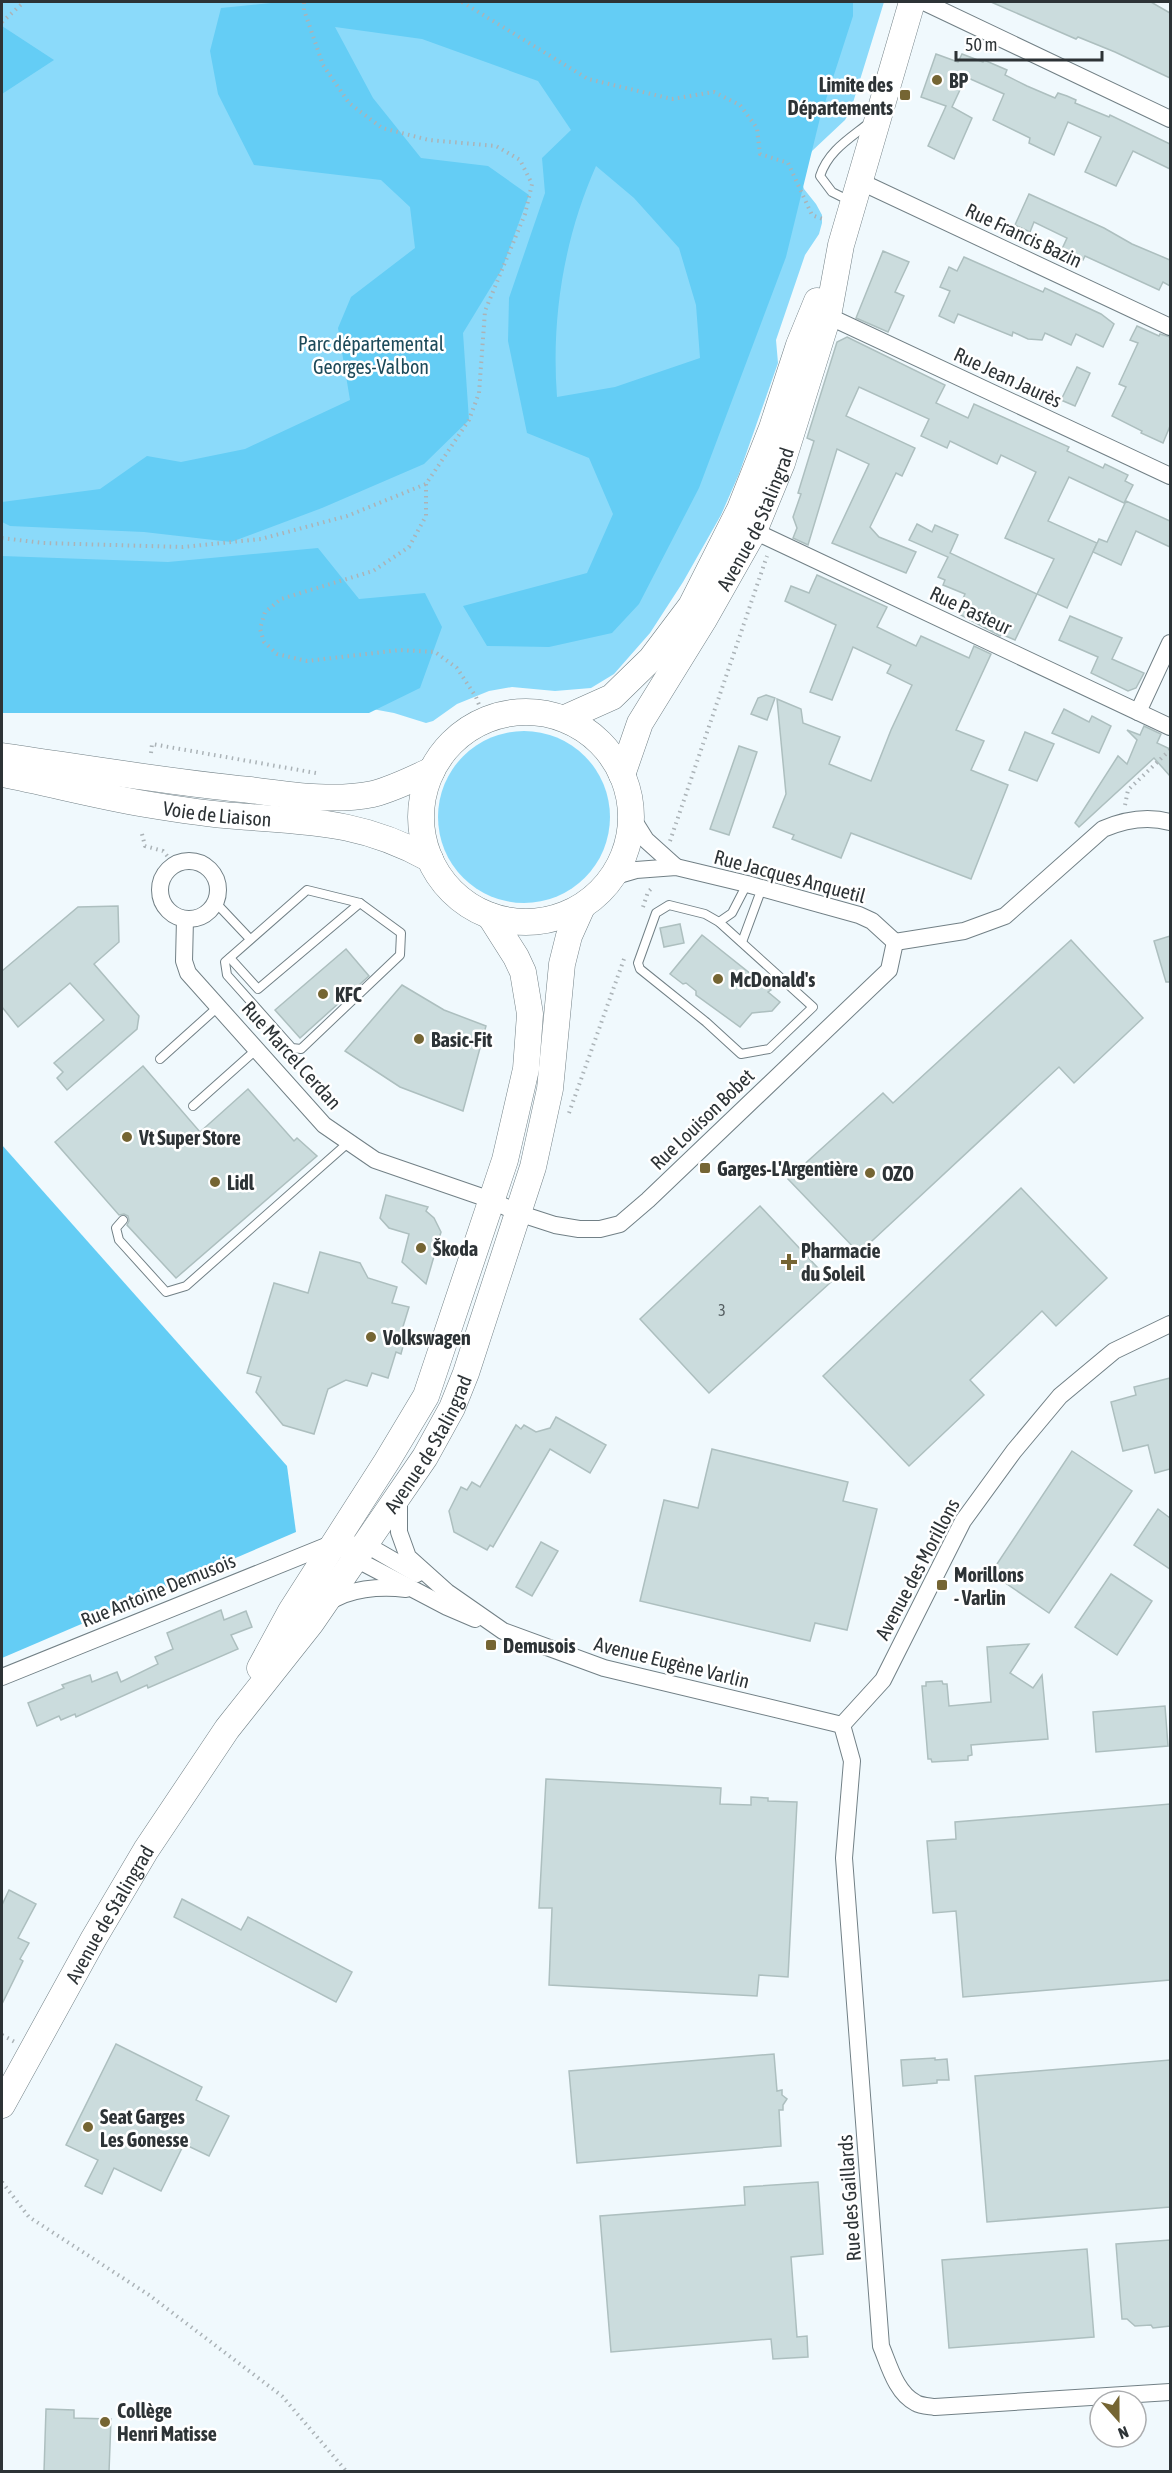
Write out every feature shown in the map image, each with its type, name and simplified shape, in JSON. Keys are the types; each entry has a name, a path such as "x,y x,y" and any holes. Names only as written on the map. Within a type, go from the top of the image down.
{"main road":[{"name":"Avenue de Stalingrad","path":"622,775 639,723 703,621 754,531 782,463 828,316 850,214 912,2"},
{"name":"Avenue de Stalingrad","path":"565,718 612,697 651,658 691,606 740,509 772,428 799,345 850,214"},
{"path":"536,712 565,718 598,740 612,756 622,775 629,795 631,816 626,848 612,877 582,907 539,921 513,921 490,916 453,893 440,877 430,859 423,837 421,814 424,792 432,770 445,750 464,732 486,720 510,713 536,712"},
{"name":"Voie de Liaison","path":"2,756 215,787 344,797 373,794 432,770"},
{"name":"Voie de Liaison","path":"2,774 145,804 234,816 343,825 383,837 430,859"},
{"name":"Avenue de Stalingrad","path":"2,2105 94,1938 146,1850 227,1730 320,1609 401,1492 441,1429 459,1391 533,1167 550,1089 562,964 569,936 582,907"},
{"name":"Avenue de Stalingrad","path":"227,1730 291,1611 407,1430 426,1396 505,1160 526,1069 530,1014 523,972 490,916"}],"street":[{"path":"924,2 1170,119"},
{"name":"Rue Francis Bazin","path":"850,214 1170,327"},
{"name":"Rue Jean Jaurès","path":"828,316 1170,476"},
{"name":"Rue Pasteur","path":"754,531 1170,727"},
{"path":"1138,712 1170,643"},
{"name":"Rue Jacques Anquetil","path":"631,816 646,840 676,867"},
{"path":"895,942 964,931 1005,916 1103,829 1123,821 1161,819 1170,822"},
{"path":"190,861 208,867 218,884 216,903 203,916 185,919 168,911 162,902 160,883 165,874 175,865 190,861"},
{"name":"Rue Jacques Anquetil","path":"612,877 636,870 676,867 859,915 872,921 895,942"},
{"name":"Rue Marcel Cerdan","path":"185,919 184,961 189,973 324,1125 375,1160 491,1200"},
{"name":"Rue Louison Bobet","path":"491,1200 518,1213 555,1225 600,1230 620,1224 889,970 895,942"},
{"name":"Avenue des Morillons","path":"842,1725 882,1680 963,1521 1014,1451 1060,1396 1114,1351 1170,1324"},
{"name":"Avenue Eugène Varlin","path":"401,1492 399,1532 408,1557 447,1592 503,1631 604,1668 842,1725"},
{"name":"Rue Antoine Demusois","path":"2,1677 326,1546 360,1551"},
{"path":"360,1551 413,1590 503,1631"},
{"path":"360,1551 447,1592"},
{"path":"320,1609 333,1599 370,1589 394,1587 413,1590"},
{"name":"Rue des Gaillards","path":"842,1725 852,1761 844,1858 880,2334 881,2346 894,2376 902,2391 916,2403 935,2407 1170,2391"}],"lane":[{"path":"850,214 820,176 824,162 836,148 879,116"},
{"path":"718,922 732,913 754,886"},
{"path":"742,942 754,886"},
{"path":"307,890 360,903 401,933 400,955 300,1049 292,1048 227,975 225,962 307,890"},
{"path":"216,903 250,939"},
{"path":"230,958 258,989 360,903"},
{"path":"669,905 685,907 705,914 718,922 813,1007 769,1049 741,1054 706,1022 640,969 638,963 656,913 669,905"},
{"path":"160,1059 219,1005"},
{"path":"193,1106 257,1048"},
{"path":"123,1220 116,1228 119,1240 166,1292 186,1286 349,1141"}],"path":[{"path":"2,22 24,2"},
{"path":"304,2 304,10 323,65 349,103 382,128 429,140 496,146 520,160 532,183 525,214 485,311 479,393 469,420 426,484 426,516 409,547 373,571 281,599 265,612 260,629 264,642 277,654 307,661 400,650 435,652 457,668 476,697 486,720"},
{"path":"462,2 588,79 672,99 714,92 740,105 757,128 760,154 788,163 812,215 850,214"},
{"path":"2,538 43,543 183,547 261,539 346,516 426,484"},
{"path":"151,753 152,744 319,774"},
{"path":"1123,821 1128,790 1170,750"},
{"path":"142,834 145,846 163,851 175,865"},
{"path":"2,2182 29,2217 149,2295 282,2396 347,2472"}],"green space":[{"name":"Parc départemental Georges-Valbon","path":"2,2 884,2 851,109 845,120 812,151 802,166 800,177 804,189 822,215 822,223 819,234 805,255 776,340 778,363 739,474 721,515 683,582 650,633 614,674 591,688 555,691 512,687 489,691 457,704 433,721 426,723 394,713 367,708 2,679"},
{"path":"281,2 853,2 853,16 820,118 786,257 699,488 639,604 612,633 549,647 487,646 463,606 587,573 613,514 589,458 527,433 508,341 509,298 545,193 542,158 571,130 538,81 422,39 335,27 373,98 421,158 488,166 529,195 502,269 463,333 469,420 424,464 322,508 231,542 144,532 10,526 2,522 2,502 100,489 147,456 181,462 245,449 350,400 338,328 351,297 415,248 410,207 381,180 254,165 218,94 210,51 221,8","holes":["596,166 634,198 679,248 696,305 700,358 615,387 557,397 556,338 562,279 576,221"]},
{"path":"2,26 54,60 2,94"},
{"path":"318,548 359,599 425,593 442,627 420,688 369,713 2,713 2,556 168,562"},
{"path":"524,731 557,738 585,756 603,784 610,817 603,850 585,878 557,896 524,903 491,896 463,878 445,850 438,817 445,784 463,756 491,738"},
{"path":"2,1145 287,1466 296,1532 2,1658"}],"building":[{"path":"991,2 1151,2 1170,13 1170,78 1115,52 1078,37 1076,39"},
{"path":"936,54 958,62 962,54 983,62 984,60 1007,70 1005,75 1027,86 1055,98 1058,93 1067,96 1076,100 1075,103 1109,117 1110,115 1170,144 1170,169 1133,151 1116,186 1085,172 1101,137 1068,122 1054,155 1029,143 1030,138 993,120 1004,94 966,77 952,107 972,118 954,159 928,146 946,106 921,97"},
{"path":"1029,194 1170,260 1170,286 1163,282 1159,290 1085,256 1083,260 1062,249 1067,238 1034,222 1030,232 1015,225"},
{"path":"883,251 909,262 895,292 904,296 888,332 856,318"},
{"path":"964,257 1043,292 1045,288 1101,314 1114,324 1103,347 1076,334 1071,345 1045,333 1042,340 1028,339 1013,332 1012,336 958,314 954,323 939,316 950,291 940,287 949,267 957,271"},
{"path":"1137,326 1159,336 1160,334 1170,337 1170,426 1163,443 1112,416 1126,387 1119,384 1138,343 1130,340"},
{"path":"847,337 945,385 936,403 968,418 974,404 1069,447 1067,451 1103,468 1105,464 1128,475 1125,481 1133,485 1124,503 1069,477 1048,521 1097,543 1067,608 1037,594 1054,559 1005,538 1036,472 1001,455 997,464 950,441 947,448 921,436 929,419 859,387 846,416 915,448 902,476 896,473 870,527 879,537 916,552 906,573 832,543 869,464 837,449 808,545 793,538 797,528 793,517 801,494 798,493 814,441 807,438 837,342"},
{"path":"1077,367 1090,373 1075,406 1061,400"},
{"path":"1126,501 1170,521 1170,547 1136,531 1121,565 1093,552 1099,539 1107,542"},
{"path":"917,524 932,532 935,525 958,535 950,553 1037,594 1015,640 1001,634 1000,636 957,613 965,594 943,585 945,580 938,577 948,557 909,540"},
{"path":"817,575 887,607 877,627 916,646 921,636 969,658 974,646 991,654 956,730 984,741 971,770 1008,785 971,879 851,833 841,858 792,839 794,835 773,827 786,794 777,699 801,709 803,723 840,737 829,764 871,781 912,685 887,673 891,665 853,647 832,700 810,692 836,625 785,601 791,586 809,593"},
{"path":"1070,616 1122,638 1112,659 1144,673 1136,688 1128,691 1091,673 1098,657 1059,640"},
{"path":"766,695 775,698 767,720 751,714 758,698"},
{"path":"1064,709 1089,722 1092,716 1111,726 1099,753 1052,733"},
{"path":"1144,726 1161,734 1157,743 1170,749 1170,776 1154,758 1079,827 1075,823 1118,756 1127,764 1137,740 1127,730 1140,735"},
{"path":"1025,732 1054,744 1037,781 1009,770"},
{"path":"739,746 757,752 729,835 710,829"},
{"path":"118,906 119,942 94,964 139,1016 137,1029 67,1090 57,1078 63,1072 54,1063 104,1020 70,983 18,1027 2,1007 2,971 78,907"},
{"path":"680,924 684,943 664,947 660,928"},
{"name":"McDonald's","path":"702,935 771,990 768,992 780,1002 772,1011 752,1013 740,1027 696,995 696,991 686,983 683,984 670,974"},
{"path":"1170,936 1170,982 1166,982 1154,941"},
{"path":"1071,940 1143,1018 1074,1083 1059,1067 859,1253 788,1179 883,1093 893,1103"},
{"name":"KFC","path":"346,949 369,976 300,1038 275,1010"},
{"name":"Basic-Fit","path":"402,985 444,1010 486,1026 463,1111 400,1087 345,1051"},
{"name":"Lidl","path":"143,1066 200,1132 248,1089 294,1141 297,1138 317,1156 176,1278 127,1225 128,1216 119,1215 55,1142"},
{"path":"1021,1188 1107,1278 1056,1326 1042,1311 970,1380 984,1395 909,1466 823,1376"},
{"path":"386,1195 428,1207 426,1211 434,1218 441,1232 426,1284 402,1262 409,1234 389,1228 380,1218"},
{"path":"760,1206 831,1282 709,1393 640,1319"},
{"path":"320,1252 360,1263 368,1278 397,1287 392,1303 409,1307 401,1333 406,1335 401,1354 396,1352 388,1378 372,1373 367,1386 346,1380 328,1389 314,1434 283,1425 256,1392 261,1377 247,1373 274,1283 308,1293"},
{"path":"1170,1378 1170,1469 1155,1473 1148,1445 1123,1451 1111,1402 1136,1395 1134,1387"},
{"path":"556,1417 606,1445 590,1473 550,1449 493,1547 490,1545 487,1550 454,1532 449,1511 461,1487 467,1490 472,1482 480,1487 516,1425 521,1429 524,1425 536,1432 550,1428"},
{"path":"712,1449 848,1482 843,1501 877,1509 847,1630 815,1623 810,1641 640,1601 664,1500 698,1508"},
{"path":"1072,1451 1132,1491 1049,1613 991,1573"},
{"path":"1158,1509 1170,1518 1170,1569 1134,1545"},
{"path":"541,1542 558,1551 532,1596 516,1587"},
{"path":"1111,1574 1152,1601 1117,1655 1075,1627"},
{"path":"221,1610 224,1620 246,1611 252,1627 231,1635 238,1649 148,1688 147,1685 76,1717 75,1714 61,1720 59,1716 37,1726 28,1703 64,1688 62,1685 90,1675 92,1682 117,1672 121,1682 158,1664 155,1657 173,1649 167,1633"},
{"path":"1029,1644 1010,1673 1033,1688 1042,1675 1048,1739 971,1745 972,1755 968,1756 968,1760 932,1762 928,1759 922,1686 926,1686 926,1682 942,1681 943,1684 947,1684 949,1706 991,1702 987,1647"},
{"path":"1165,1706 1168,1746 1096,1752 1093,1712"},
{"path":"546,1779 721,1788 720,1804 751,1805 751,1797 768,1798 768,1801 797,1802 788,1977 759,1975 757,1996 549,1985 552,1908 539,1908"},
{"path":"1170,1804 1170,1980 963,1997 956,1911 933,1913 927,1841 956,1839 955,1822"},
{"path":"9,1890 36,1904 18,1938 29,1943 2,2004 2,1905"},
{"path":"182,1899 241,1930 248,1917 352,1972 336,2002 174,1917"},
{"path":"116,2044 202,2087 196,2100 229,2116 209,2156 184,2144 161,2191 114,2168 102,2194 85,2186 98,2160 66,2145"},
{"path":"774,2054 777,2091 782,2090 782,2095 787,2099 783,2110 779,2110 781,2146 577,2163 569,2071"},
{"path":"935,2058 935,2060 947,2059 949,2080 903,2086 901,2060"},
{"path":"1170,2060 1170,2207 987,2222 975,2076"},
{"path":"818,2182 823,2254 791,2257 797,2337 807,2336 808,2357 773,2359 771,2339 611,2352 600,2216 745,2205 744,2187"},
{"path":"1170,2240 1170,2326 1153,2328 1151,2325 1135,2326 1127,2319 1122,2319 1116,2244"},
{"path":"1087,2249 1094,2337 949,2348 942,2260"},
{"path":"46,2409 74,2410 74,2418 111,2419 109,2472 44,2472"}],"place":[{"name":"BP","path":"937,80"},
{"name":"Limite des Départements","path":"905,95"},
{"name":"McDonald's","path":"718,979"},
{"name":"KFC","path":"323,994"},
{"name":"Basic-Fit","path":"419,1039"},
{"name":"Vt Super Store","path":"127,1137"},
{"name":"Garges-L'Argentière","path":"705,1168"},
{"name":"OZO","path":"870,1173"},
{"name":"Lidl","path":"215,1182"},
{"name":"Škoda","path":"421,1248"},
{"name":"Pharmacie du Soleil","path":"789,1262"},
{"name":"Volkswagen","path":"371,1337"},
{"name":"Morillons - Varlin","path":"942,1585"},
{"name":"Demusois","path":"491,1645"},
{"name":"Seat Garges Les Gonesse","path":"88,2127"},
{"name":"Collège Henri Matisse","path":"105,2422"}]}
